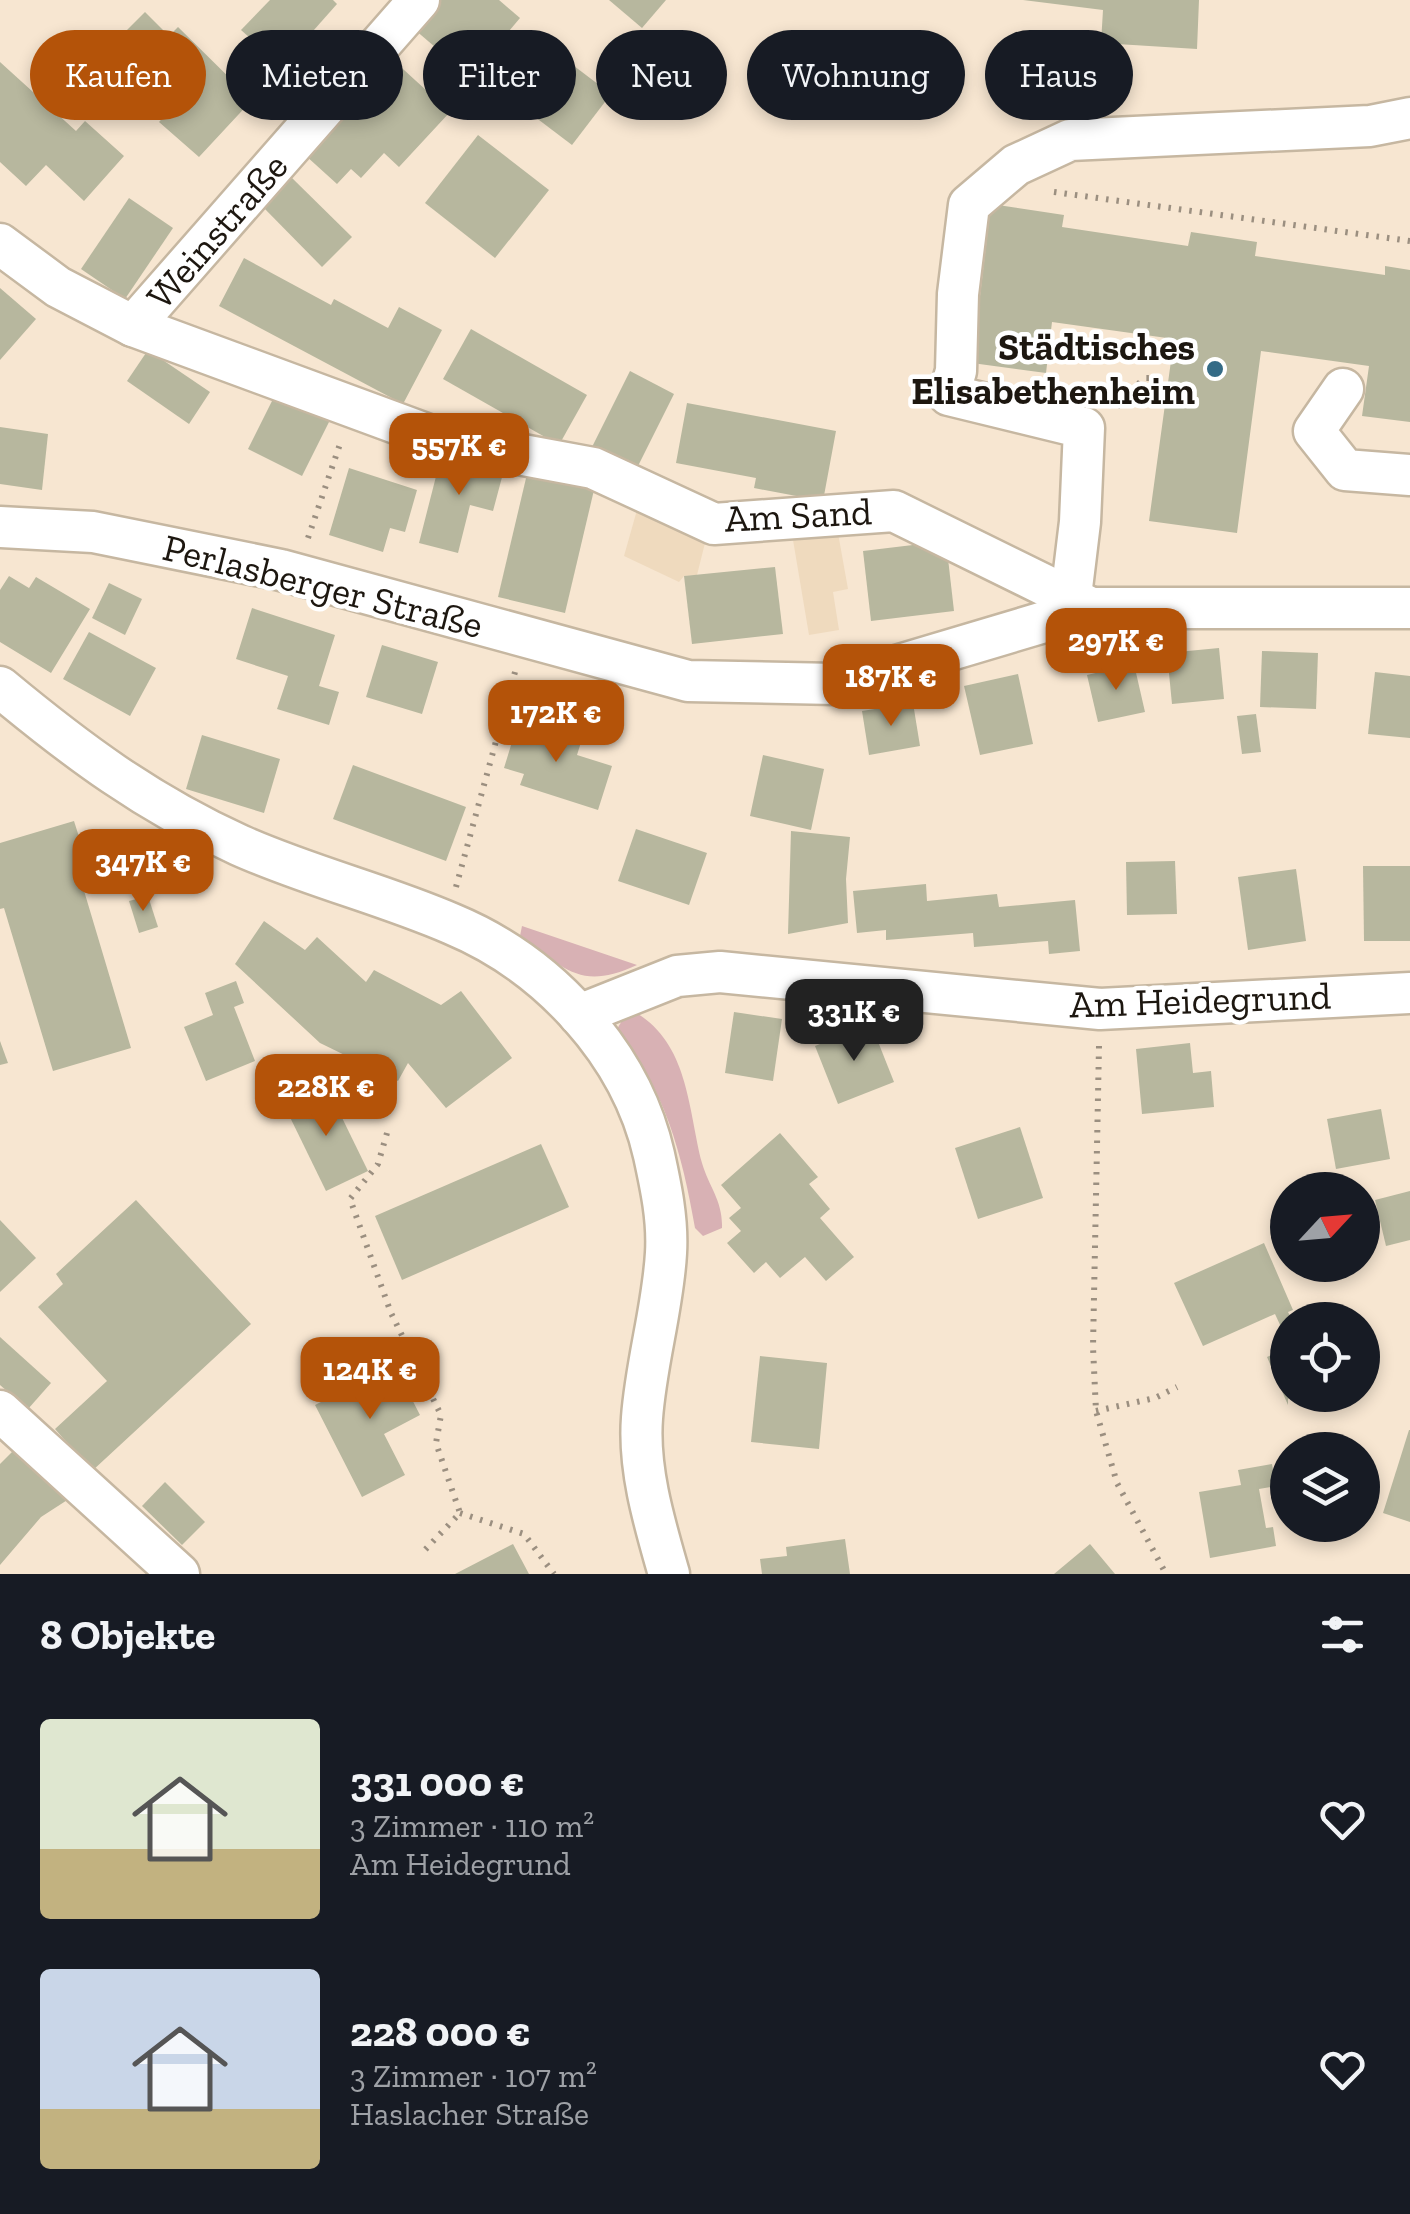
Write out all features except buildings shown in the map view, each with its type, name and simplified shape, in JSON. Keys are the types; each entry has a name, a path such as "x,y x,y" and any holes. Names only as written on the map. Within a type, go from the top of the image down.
{"street":[{"name":"Weinstraße","path":"133,326 420,0"},
{"path":"1081,602 1084,428 949,396 956,371 958,294 969,205 1016,165 1070,140 1370,126 1410,118"},
{"name":"Am Sand","path":"0,244 58,287 133,326 442,440 592,468 714,524 894,511 1081,602"},
{"path":"1344,388 1314,431 1345,470 1410,475"},
{"name":"Perlasberger Straße","path":"0,528 92,532 282,570 688,681 836,684 1081,602 1410,608"},
{"path":"1,690 86,759 156,804 242,846 446,922 504,950 579,1015 604,1044 638,1103 664,1202 667,1249 642,1419 654,1522 669,1574"},
{"name":"Am Heidegrund","path":"579,1015 677,976 720,972 1100,1009 1410,993"},
{"path":"0,1410 179,1574"}],"path":[{"path":"994,184 1410,241"},
{"path":"1084,428 1119,406 1144,378 1158,378"},
{"path":"305,549 352,406"},
{"path":"446,922 512,682"},
{"path":"1100,1009 1093,1347 1096,1411 1117,1483 1166,1574"},
{"path":"387,1134 378,1164 350,1199 391,1314 441,1415 436,1444 460,1514"},
{"path":"1096,1411 1154,1398 1178,1387"},
{"path":"422,1553 460,1514"},
{"path":"460,1514 524,1534 554,1574"}],"shaded area":[{"path":"637,510 707,535 697,575 684,576 679,582 624,556"},
{"path":"838,533 848,589 833,592 839,630 809,635 793,540"},
{"path":"522,926 637,965 601,976 574,973 520,936"},
{"path":"635,1012 653,1025 666,1042 684,1079 702,1163 722,1218 722,1228 703,1236 695,1228 669,1123 648,1075 617,1029 623,1019"}],"place":[{"name":"Städtisches Elisabethenheim","path":"1215,369"}]}
